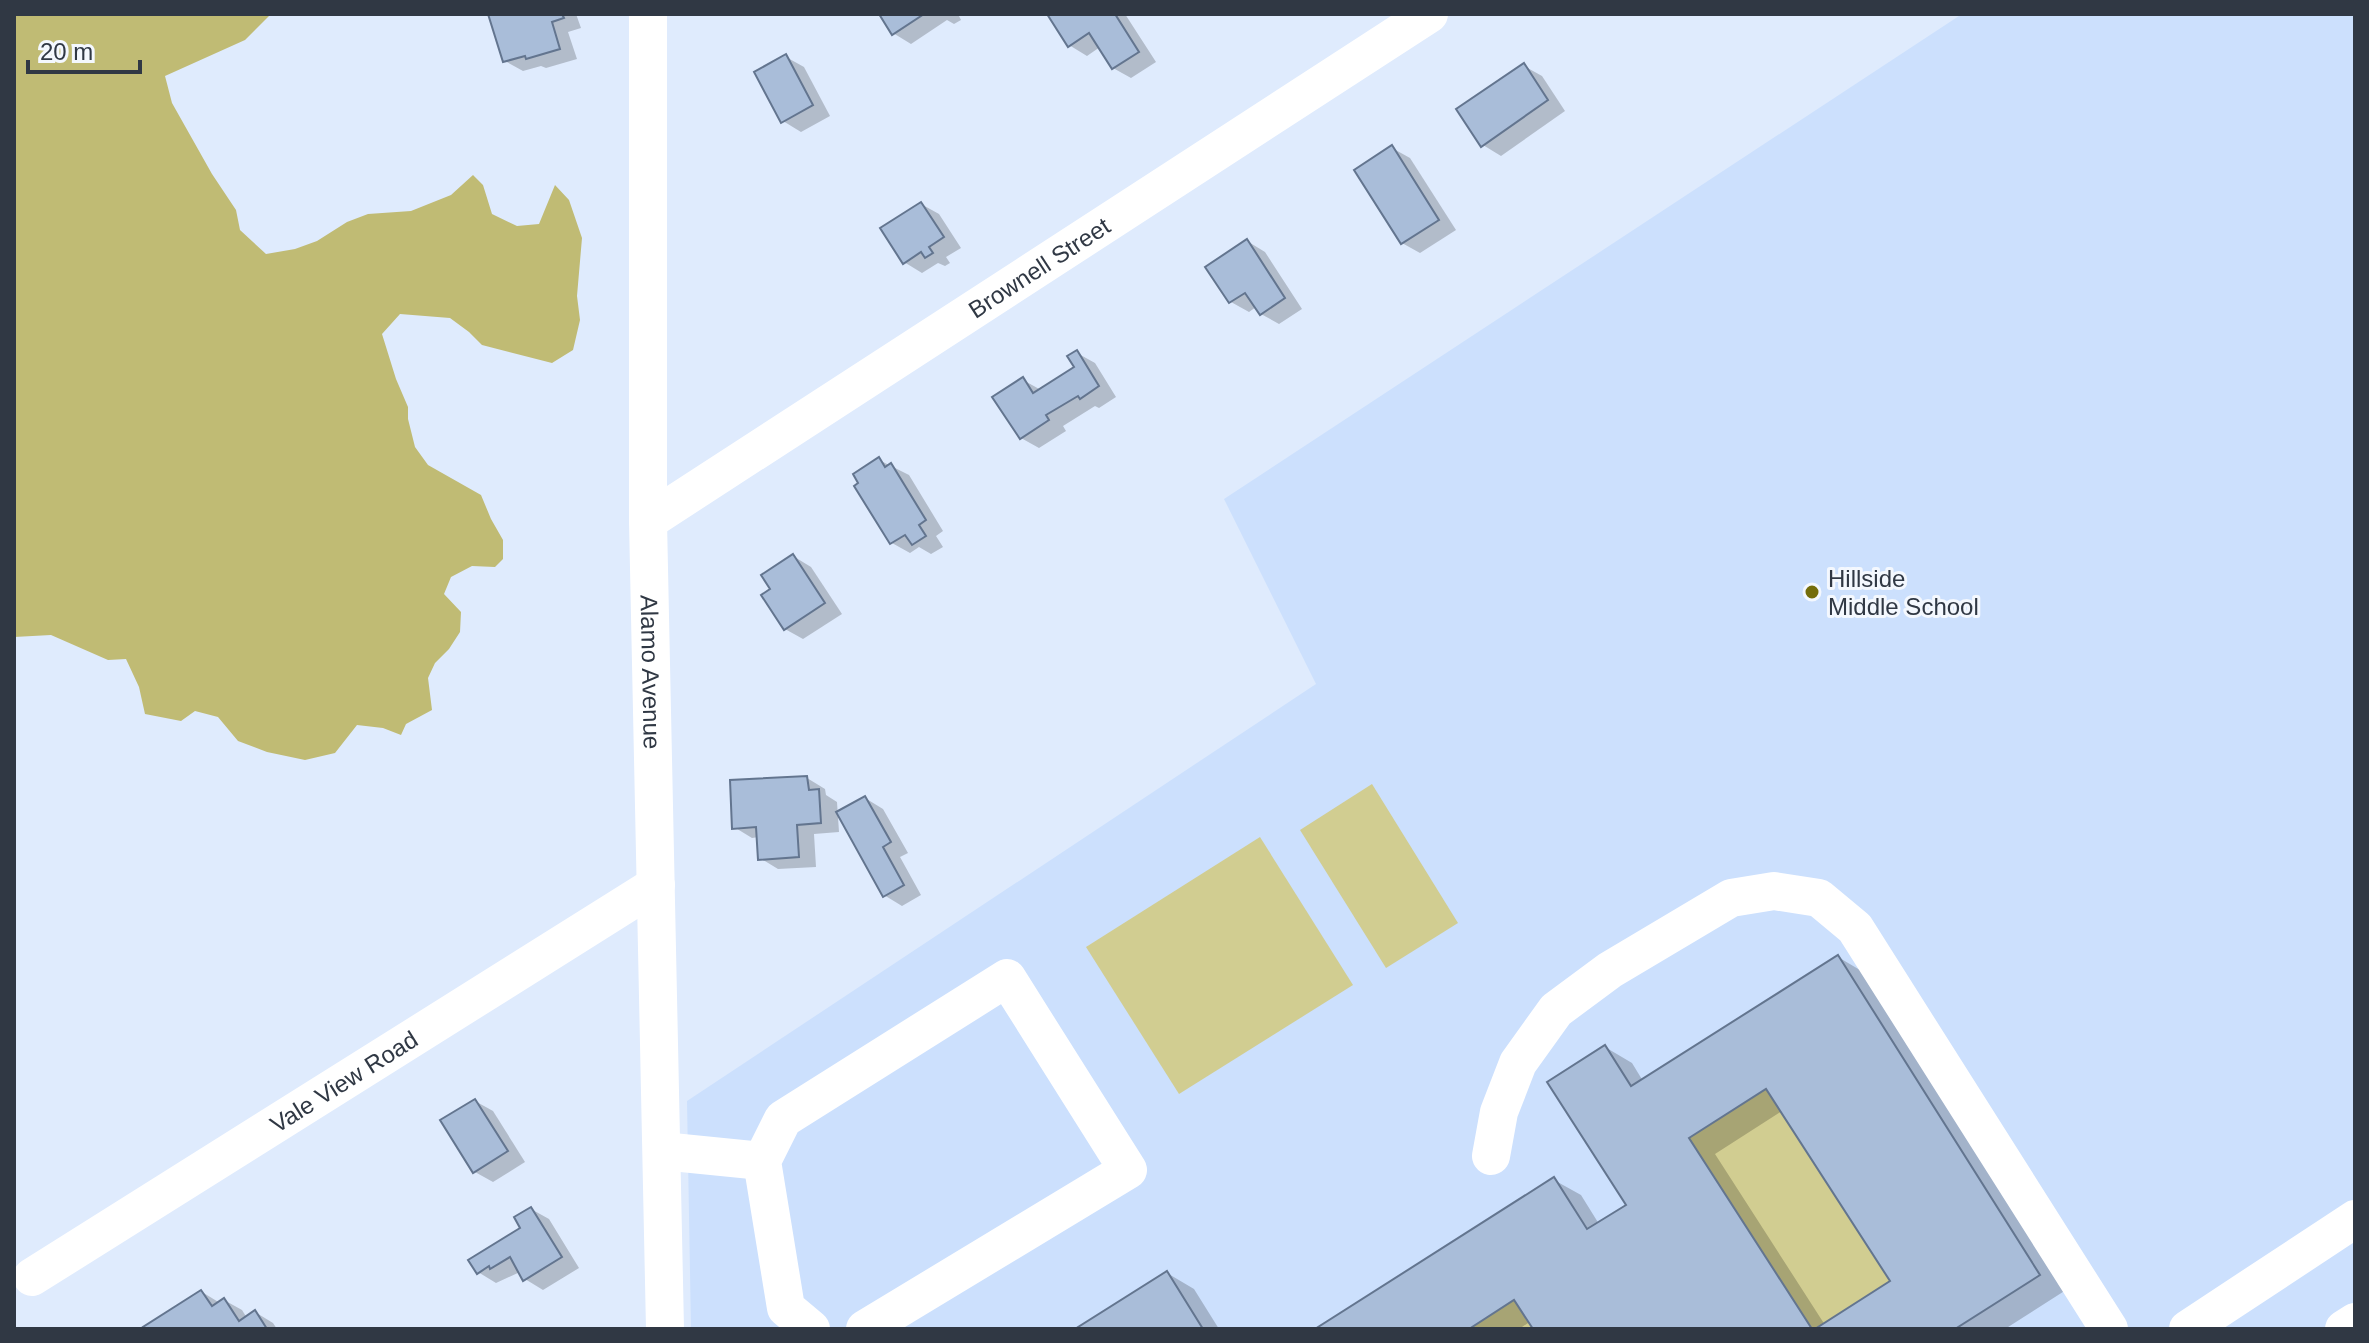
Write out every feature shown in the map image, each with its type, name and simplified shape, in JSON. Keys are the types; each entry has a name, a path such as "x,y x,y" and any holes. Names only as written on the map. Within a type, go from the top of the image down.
{"street":[{"name":"Alamo Avenue","path":"648,14 648,521 665,1329"},
{"name":"Brownell Street","path":"648,521 1429,14"},
{"name":"Vale View Road","path":"32,1277 656,885"},
{"path":"1491,1156 1499,1112 1518,1063 1556,1010 1610,970 1731,898 1774,891 1819,898 1855,928 2109,1329"},
{"path":"811,1329 786,1308 762,1161 783,1119 1007,978 1128,1170 865,1329"},
{"path":"662,1151 762,1161"},
{"path":"2188,1329 2355,1219"},
{"path":"2344,1329 2355,1322"}],"shaded area":[{"path":"14,14 271,14 245,40 165,76 172,103 236,210 240,230 266,254 317,241 347,222 368,214 411,211 451,195 473,175 483,185 492,214 517,226 539,224 555,185 569,200 582,238 577,296 580,320 573,350 552,363 482,345 450,318 400,314 382,334 408,407 415,447 428,465 481,495 503,540 503,559 495,567 472,566 451,577 444,594 461,612 460,632 435,663 428,678 432,710 406,724 401,735 383,728 357,725 335,753 305,760 267,752 238,741 218,717 195,711 181,721 145,714 139,687 126,659 108,660 51,635 14,637"},
{"name":"Hillside Middle School","path":"1962,14 2355,14 2355,1329 691,1329 687,1101 1316,684 1224,499"},
{"path":"1372,784 1458,923 1386,968 1300,830"},
{"path":"1260,837 1353,985 1179,1094 1086,947"},
{"path":"1766,1089 1890,1281 1815,1329 1812,1329 1689,1138"},
{"path":"1514,1300 1533,1329 1469,1329"}],"building":[{"path":"488,14 562,14 564,18 552,22 560,49 503,62"},
{"path":"879,14 924,14 892,35"},
{"path":"1047,14 1115,14 1139,52 1112,69 1089,33 1068,47"},
{"path":"786,54 813,105 781,123 754,72"},
{"path":"1524,63 1548,100 1481,147 1456,109"},
{"path":"1392,145 1439,220 1401,244 1354,170"},
{"path":"921,202 944,237 929,247 933,253 925,258 921,252 903,264 880,228"},
{"path":"1247,239 1285,298 1260,315 1245,293 1229,303 1205,267"},
{"path":"1077,350 1099,386 1046,415 1049,420 1020,439 992,397 1023,377 1033,393 1074,367 1067,356"},
{"path":"879,457 885,467 891,463 926,520 919,525 926,536 912,545 905,535 890,544 854,486 858,483 853,474"},
{"path":"793,554 825,603 784,630 761,595 770,589 761,575"},
{"path":"807,776 809,790 819,789 821,823 797,825 799,857 758,860 756,827 732,829 730,780"},
{"path":"865,796 891,842 883,847 904,885 883,897 836,812"},
{"path":"1838,955 2040,1275 1955,1329 1815,1329 1890,1281 1766,1089 1689,1138 1812,1329 1533,1329 1514,1300 1469,1329 1315,1329 1554,1177 1587,1229 1626,1205 1547,1082 1605,1045 1631,1086"},
{"path":"475,1099 508,1151 473,1173 440,1120"},
{"path":"531,1207 562,1257 523,1281 510,1257 477,1274 468,1260 520,1228 514,1217"},
{"path":"1167,1271 1203,1329 1075,1329"},
{"path":"201,1290 212,1306 224,1298 239,1321 255,1310 267,1329 143,1327"}],"place":[{"name":"Hillside Middle School","path":"1812,592"}]}
